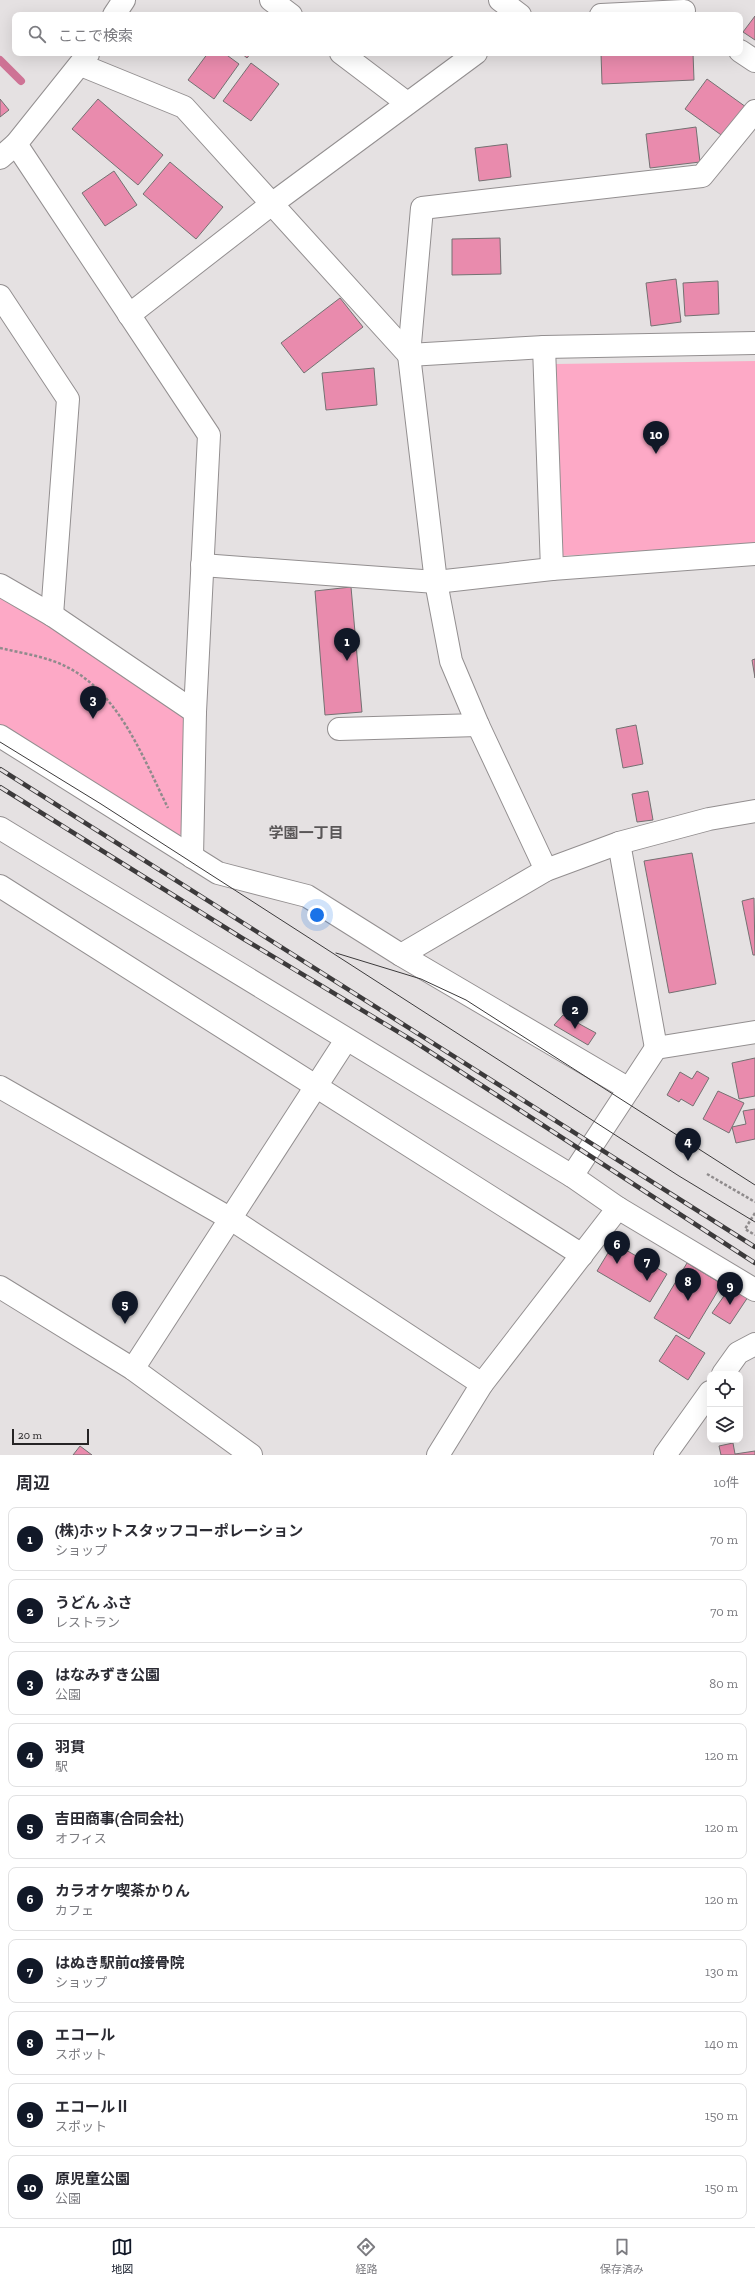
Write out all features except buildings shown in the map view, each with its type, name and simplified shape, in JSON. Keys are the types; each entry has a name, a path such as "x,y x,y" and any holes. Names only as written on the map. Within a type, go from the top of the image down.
{"street":[{"path":"116,12 124,0"},
{"path":"271,0 287,12"},
{"path":"500,0 516,12"},
{"path":"632,12 684,7"},
{"path":"743,53 755,62"},
{"path":"345,56 407,103"},
{"path":"130,315 273,203 472,56"},
{"path":"192,857 195,712 209,435 130,315 8,151 85,59 184,107 273,203 409,355"},
{"path":"546,870 478,725 451,661 436,582 409,355 422,208 702,176 755,111"},
{"path":"0,296 68,399 52,615"},
{"path":"409,355 544,346 755,343"},
{"path":"544,346 552,569"},
{"path":"202,565 436,582 552,569 755,554"},
{"path":"0,585 52,615 195,712"},
{"path":"339,729 478,725"},
{"path":"0,736 218,873 308,896 401,955 629,1089"},
{"path":"401,955 546,870 619,843 709,819 755,811"},
{"path":"0,828 346,1040 572,1176 618,1208 755,1290"},
{"path":"572,1176 656,1048 619,843"},
{"path":"0,886 582,1255"},
{"path":"656,1048 755,1032"},
{"path":"133,1369 346,1040"},
{"path":"0,1087 231,1219 482,1384"},
{"path":"438,1455 482,1384 618,1208"},
{"path":"0,1287 133,1369 251,1455"},
{"path":"725,1371 738,1353 755,1344"},
{"path":"664,1455 707,1396"}],"path":[{"path":"0,648 54,661 80,675 104,696 127,725 172,815"},
{"path":"707,1174 755,1202"},
{"path":"755,1213 745,1229 755,1235"}],"shaded area":[{"path":"755,361 755,544 560,556 556,364"},
{"path":"0,596 182,710 189,728 185,828 177,839 0,731"}],"waterway":[{"path":"0,60 21,81"}],"tram line":[{"path":"0,742 101,804 679,1176 755,1222"},
{"path":"336,953 421,979 466,1000 755,1185"}],"railway":[{"path":"0,769 755,1247"},
{"path":"0,787 242,938 415,1042 755,1263"}],"place":[{"name":"原児童公園","path":"656,454"},
{"name":"(株)ホットスタッフコーポレーション","path":"347,661"},
{"name":"はなみずき公園","path":"93,719"},
{"name":"うどん ふさ","path":"575,1029"},
{"name":"羽貫","path":"688,1161"},
{"name":"カラオケ喫茶かりん","path":"617,1264"},
{"name":"はぬき駅前α接骨院","path":"647,1281"},
{"name":"エコール","path":"688,1301"},
{"name":"エコールⅡ","path":"730,1305"},
{"name":"吉田商事(合同会社)","path":"125,1324"}],"district":[{"name":"学園一丁目","path":"306,833"}]}
